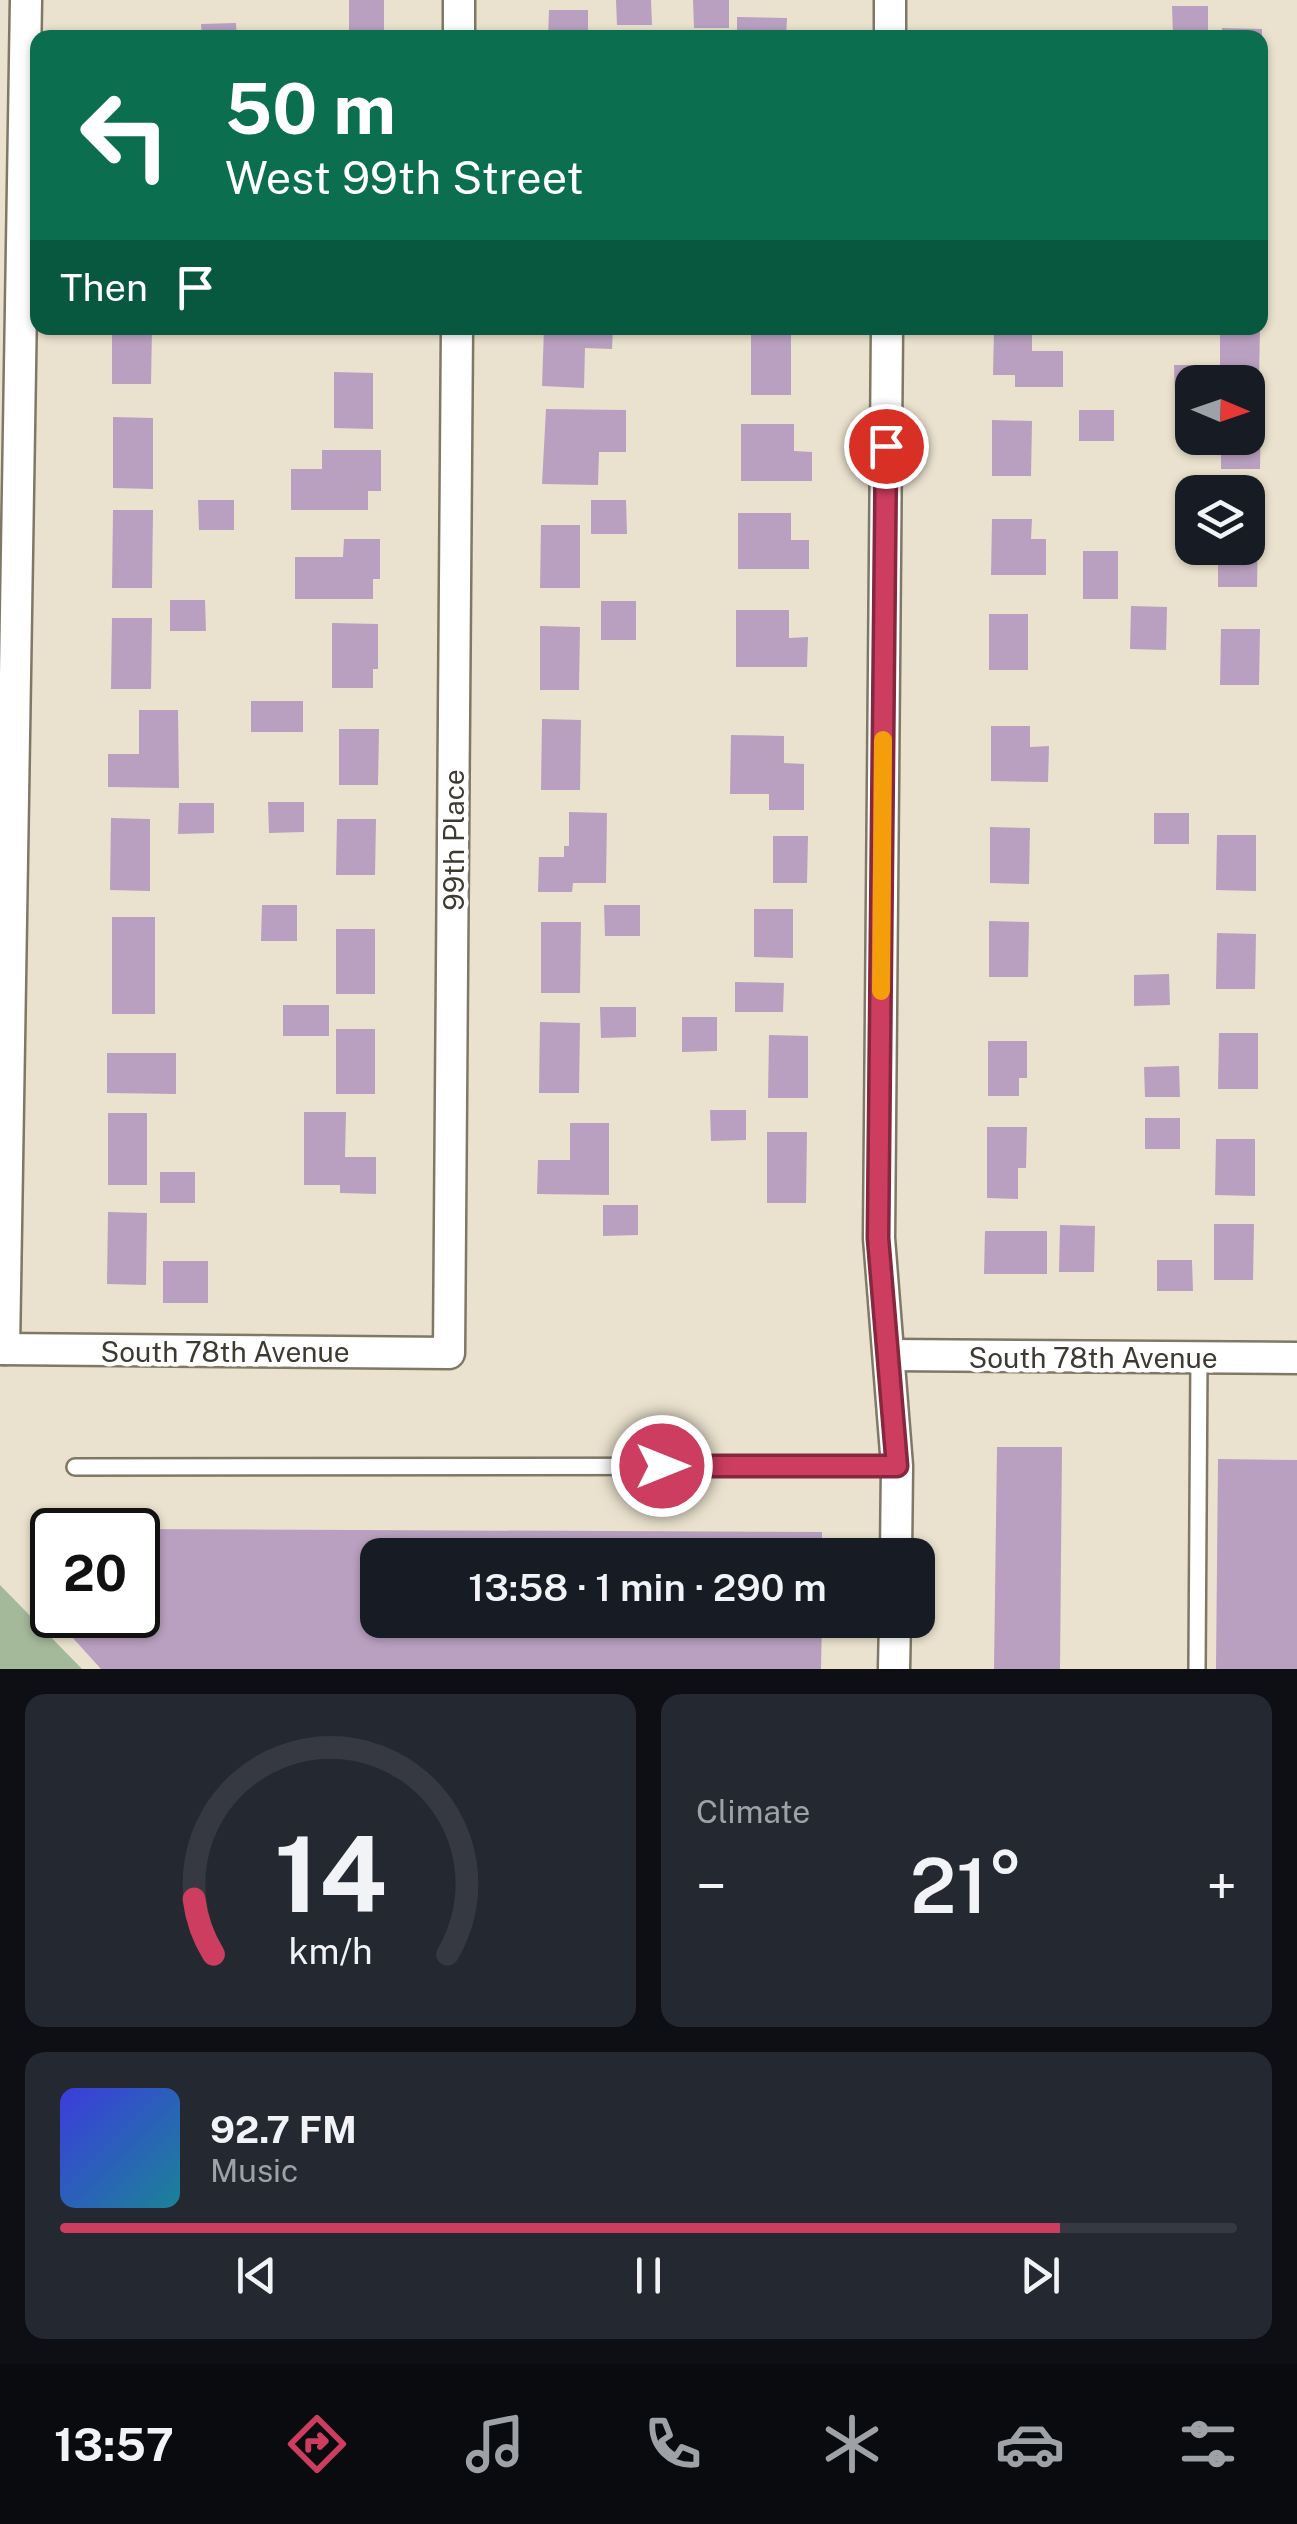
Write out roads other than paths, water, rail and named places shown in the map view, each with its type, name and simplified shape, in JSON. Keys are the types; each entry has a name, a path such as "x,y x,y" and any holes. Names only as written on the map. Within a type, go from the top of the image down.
{"street":[{"path":"2,1349 26,0"},
{"path":"459,0 459,30"},
{"path":"890,0 890,30"},
{"name":"99th Place","path":"449,1353 457,335"},
{"path":"887,335 878,1238 897,1466 896,1538"},
{"name":"South 78th Avenue","path":"2,1349 449,1353"},
{"name":"South 78th Avenue","path":"890,1355 1297,1358"},
{"path":"894,1669 895,1638"}],"lane":[{"path":"1197,1669 1199,1358"},
{"path":"75,1467 897,1466"}]}
